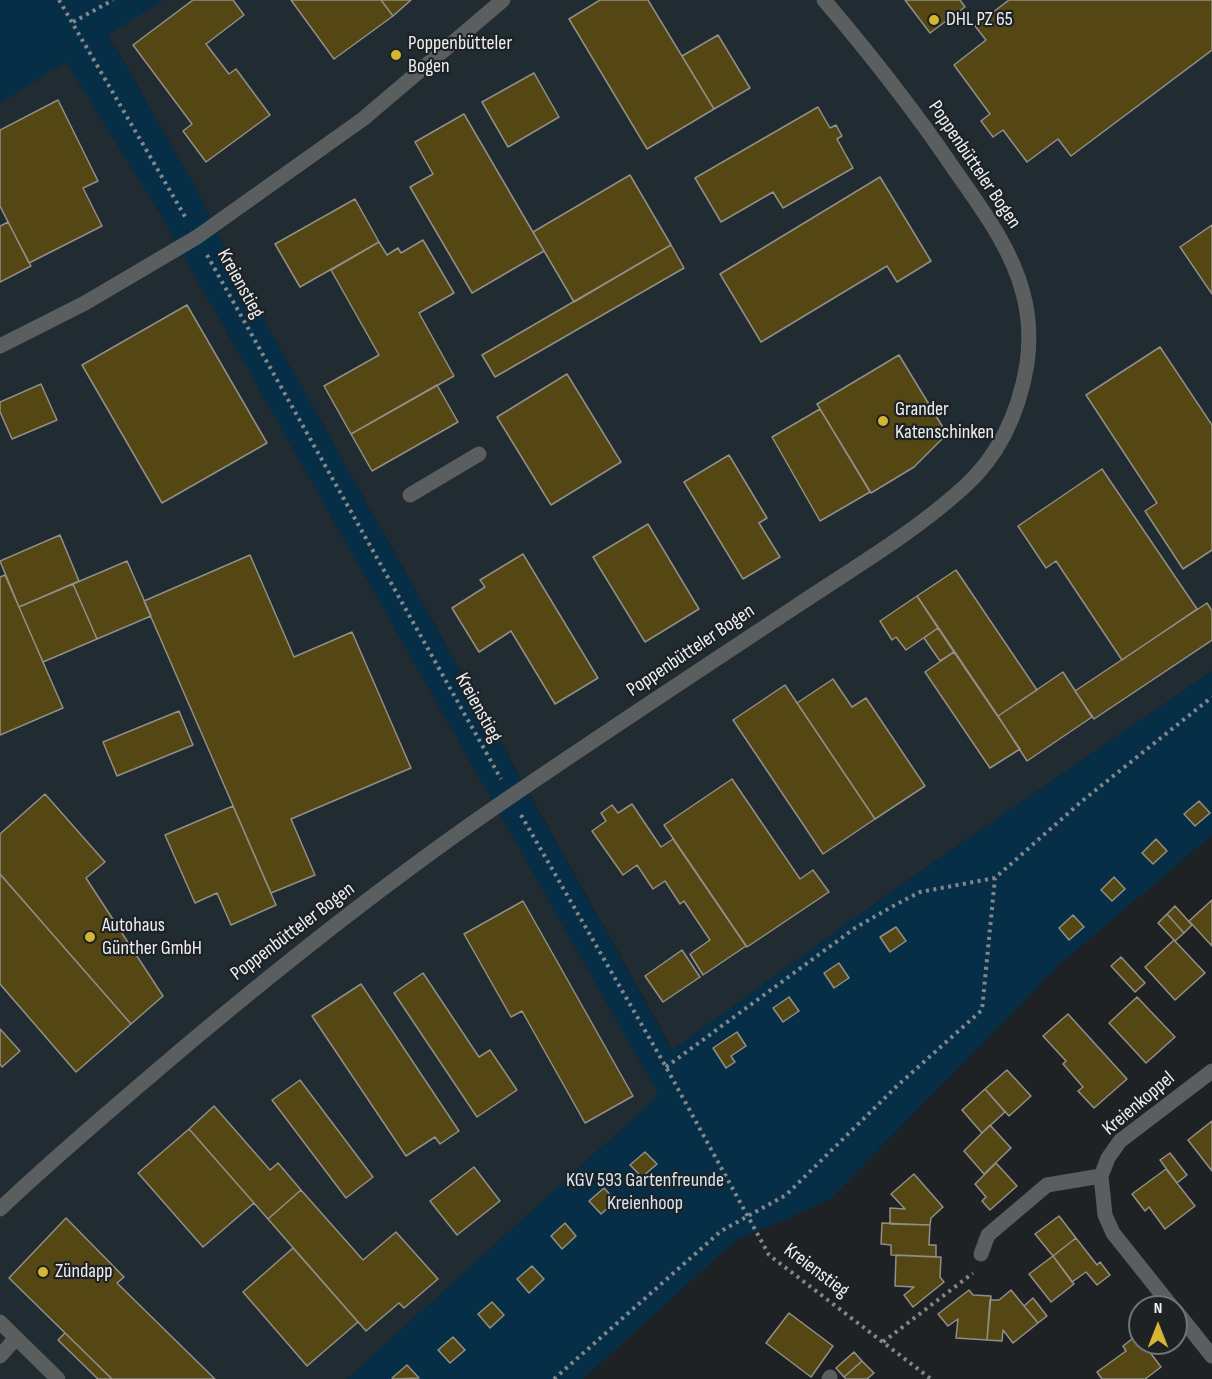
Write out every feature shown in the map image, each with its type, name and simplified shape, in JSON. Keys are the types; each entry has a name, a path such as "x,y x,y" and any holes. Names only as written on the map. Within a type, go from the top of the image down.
{"street":[{"path":"0,346 85,303 197,237 363,119 503,0"},
{"name":"Poppenbütteler Bogen","path":"0,1209 60,1152 246,994 510,797 911,528 963,488 987,464 1006,432 1019,400 1028,360 1028,324 1019,279 1002,242 981,207 863,45 824,0"},
{"path":"410,495 479,454"},
{"name":"Kreienkoppel","path":"1101,1176 1108,1158 1120,1141 1212,1071"},
{"path":"981,1254 988,1235 1047,1185 1101,1176 1104,1215 1113,1233 1162,1295"},
{"path":"0,1322 58,1379"},
{"path":"1188,1326 1212,1356"},
{"path":"0,1356 16,1338"}],"path":[{"name":"Kreienstieg","path":"59,0 197,237 510,797 666,1067 769,1255 931,1379"},
{"path":"73,22 113,0"},
{"path":"666,1067 855,928 895,905 920,892 995,878 1090,794 1212,697"},
{"path":"554,1379 721,1231 786,1195 898,1085 982,1010 995,878"},
{"path":"883,1342 974,1272 981,1254"}],"shaded area":[{"path":"163,0 1212,0 1212,671 909,879 673,1050 228,255 198,192 108,34"},
{"path":"66,61 160,214 659,1095 347,1379 0,1379 0,103"}],"green space":[{"name":"KGV 593 Gartenfreunde Kreienhoop","path":"0,0 163,0 108,35 198,192 228,255 672,1050 909,879 1212,671 1212,835 1060,964 829,1200 735,1241 583,1379 347,1379 659,1095 160,214 66,62 0,103"}],"building":[{"path":"193,0 233,0 244,15 206,44 229,74 236,69 270,115 206,162 183,131 192,124 133,45"},
{"path":"291,0 381,0 393,16 334,59"},
{"path":"381,0 411,0 393,16"},
{"path":"600,0 648,0 714,109 647,149 569,19"},
{"name":"DHL PZ 65","path":"905,0 960,0 965,7 930,33"},
{"path":"1009,0 1212,0 1212,50 1071,156 1058,139 1027,162 1003,130 993,137 981,121 990,114 954,65 986,40 975,26"},
{"path":"718,35 750,88 714,109 682,56"},
{"path":"534,73 559,117 508,147 482,102"},
{"path":"58,100 98,181 83,188 102,226 29,263 0,206 0,130"},
{"path":"818,107 830,128 836,125 842,136 837,139 853,168 783,208 773,192 721,222 695,178"},
{"path":"464,114 544,251 472,293 410,187 433,174 415,142"},
{"path":"630,175 671,245 574,302 533,232"},
{"path":"880,177 931,261 897,282 887,266 761,342 720,274"},
{"path":"355,199 379,242 300,287 275,244"},
{"path":"8,222 31,266 0,282 0,226"},
{"path":"1212,225 1212,294 1180,247"},
{"path":"423,240 454,293 419,313 454,376 351,434 324,386 379,355 331,270 379,242 387,255 398,248 401,253"},
{"path":"671,245 684,268 495,377 482,355"},
{"path":"187,305 267,443 162,503 82,365"},
{"path":"1160,347 1212,425 1212,550 1183,569 1145,511 1157,503 1086,395"},
{"name":"Grander Katenschinken","path":"899,355 947,434 914,467 871,493 817,404"},
{"path":"567,374 621,462 551,505 497,417"},
{"path":"41,384 57,420 12,439 0,412 0,402"},
{"path":"437,385 458,422 372,471 351,434"},
{"path":"820,409 870,492 820,521 772,437"},
{"path":"729,455 767,518 759,523 780,557 743,579 684,482"},
{"path":"1102,469 1197,609 1122,660 1056,561 1046,568 1018,526"},
{"path":"648,524 699,609 645,642 593,557"},
{"path":"60,535 79,581 19,607 0,561"},
{"path":"523,554 598,678 555,704 511,631 479,652 452,608 485,587 480,580"},
{"path":"250,555 294,657 352,632 411,768 291,819 315,875 271,893 144,601"},
{"path":"127,561 151,616 97,639 73,584"},
{"path":"956,570 1037,690 998,716 917,596"},
{"path":"5,575 63,708 0,735 0,577"},
{"path":"73,584 97,639 43,662 19,607"},
{"path":"917,596 938,628 906,650 896,637 892,640 880,621"},
{"path":"1207,603 1212,611 1212,640 1094,719 1075,691"},
{"path":"938,628 954,652 940,661 924,638"},
{"path":"954,652 1020,749 990,768 925,672"},
{"path":"1063,672 1092,717 1027,761 998,716"},
{"path":"833,679 852,707 866,698 925,786 875,819 797,703"},
{"path":"785,685 875,819 823,854 733,720"},
{"path":"179,711 193,745 117,776 103,742"},
{"path":"732,779 800,879 813,870 829,892 747,947 664,825"},
{"name":"Autohaus Günther GmbH","path":"45,794 105,862 86,878 163,996 131,1024 0,874 0,834"},
{"path":"1199,801 1210,813 1195,826 1184,814"},
{"path":"632,804 661,847 673,839 746,946 703,975 690,954 710,940 684,901 680,904 665,881 653,889 637,865 623,875 592,831 606,821 601,813 612,805 618,813"},
{"path":"233,806 276,905 231,925 217,893 195,903 165,835"},
{"path":"1156,839 1167,851 1153,864 1142,853"},
{"path":"0,874 131,1024 76,1072 0,984"},
{"path":"1114,877 1125,889 1112,901 1101,890"},
{"path":"1212,900 1212,946 1189,921"},
{"path":"523,901 633,1096 585,1123 522,1011 511,1017 464,934"},
{"path":"1175,906 1192,925 1184,933 1167,914"},
{"path":"1167,914 1184,933 1175,941 1158,923"},
{"path":"1073,915 1084,927 1069,940 1059,928"},
{"path":"896,927 906,941 890,952 880,937"},
{"path":"1174,940 1205,973 1175,1000 1145,967"},
{"path":"682,950 700,977 663,1002 645,976"},
{"path":"1121,957 1145,983 1135,992 1111,966"},
{"path":"839,963 849,978 834,988 824,973"},
{"path":"423,973 479,1057 490,1050 517,1090 477,1117 394,993"},
{"path":"361,984 459,1131 440,1144 435,1137 406,1156 312,1016"},
{"path":"789,997 799,1011 783,1022 773,1008"},
{"path":"1137,997 1175,1037 1146,1063 1109,1023"},
{"path":"1068,1014 1127,1079 1094,1108 1078,1091 1083,1087 1063,1064 1066,1061 1043,1036"},
{"path":"0,1029 20,1051 2,1067 0,1064"},
{"path":"737,1032 746,1046 731,1056 735,1062 726,1068 713,1048"},
{"path":"1007,1070 1031,1096 1009,1116 985,1089"},
{"path":"300,1080 373,1177 346,1198 272,1100"},
{"path":"985,1089 1005,1112 982,1133 962,1110"},
{"path":"214,1106 270,1170 278,1163 301,1190 268,1219 189,1129"},
{"path":"1212,1121 1212,1171 1188,1140"},
{"path":"990,1125 1011,1148 984,1174 964,1151"},
{"path":"189,1129 254,1203 203,1247 138,1173"},
{"path":"645,1152 657,1164 642,1177 630,1165"},
{"path":"1170,1153 1187,1175 1177,1183 1160,1160"},
{"path":"996,1163 1017,1186 990,1210 982,1201 986,1197 975,1184"},
{"path":"474,1167 500,1201 457,1235 430,1201"},
{"path":"1166,1169 1195,1206 1165,1229 1149,1207 1145,1211 1132,1194"},
{"path":"914,1174 943,1207 931,1218 930,1225 890,1224 890,1208 905,1209 891,1194"},
{"path":"604,1188 616,1201 601,1214 589,1201"},
{"path":"301,1190 363,1260 396,1232 438,1279 404,1308 399,1303 366,1331 268,1219"},
{"path":"1059,1216 1076,1238 1053,1256 1035,1234"},
{"path":"66,1218 124,1277 117,1283 215,1379 112,1379 9,1278"},
{"path":"565,1223 576,1236 562,1249 551,1236"},
{"path":"882,1223 930,1225 929,1245 936,1245 936,1257 891,1255 891,1245 881,1244"},
{"path":"1076,1238 1097,1265 1100,1262 1110,1275 1097,1285 1086,1272 1072,1282 1053,1256"},
{"path":"293,1248 358,1322 307,1366 243,1292"},
{"path":"896,1255 941,1257 940,1277 944,1282 913,1307 904,1295 914,1287 895,1286"},
{"path":"1053,1256 1074,1284 1051,1302 1029,1274"},
{"path":"532,1266 544,1279 529,1293 517,1279"},
{"path":"969,1290 973,1295 991,1296 987,1340 956,1338 958,1319 948,1326 938,1314"},
{"path":"1011,1290 1038,1323 1013,1343 1003,1330 1002,1341 987,1340 990,1300 999,1300"},
{"path":"1033,1298 1047,1316 1038,1323 1024,1306"},
{"path":"492,1302 504,1315 490,1328 478,1314"},
{"path":"789,1313 833,1346 811,1377 766,1343"},
{"path":"65,1333 112,1379 98,1379 58,1340"},
{"path":"453,1337 465,1350 450,1363 438,1350"},
{"path":"1128,1342 1128,1355 1152,1355 1161,1367 1145,1379 1102,1379 1097,1372 1126,1351 1123,1346"},
{"path":"854,1352 862,1361 844,1377 836,1368"},
{"path":"862,1361 874,1373 867,1379 846,1379 844,1377"},
{"path":"407,1365 419,1378 392,1378"}],"place":[{"name":"DHL PZ 65","path":"934,20"},
{"name":"Poppenbütteler Bogen","path":"396,55"},
{"name":"Grander Katenschinken","path":"883,421"},
{"name":"Autohaus Günther GmbH","path":"90,937"},
{"name":"Zündapp","path":"43,1272"}]}
